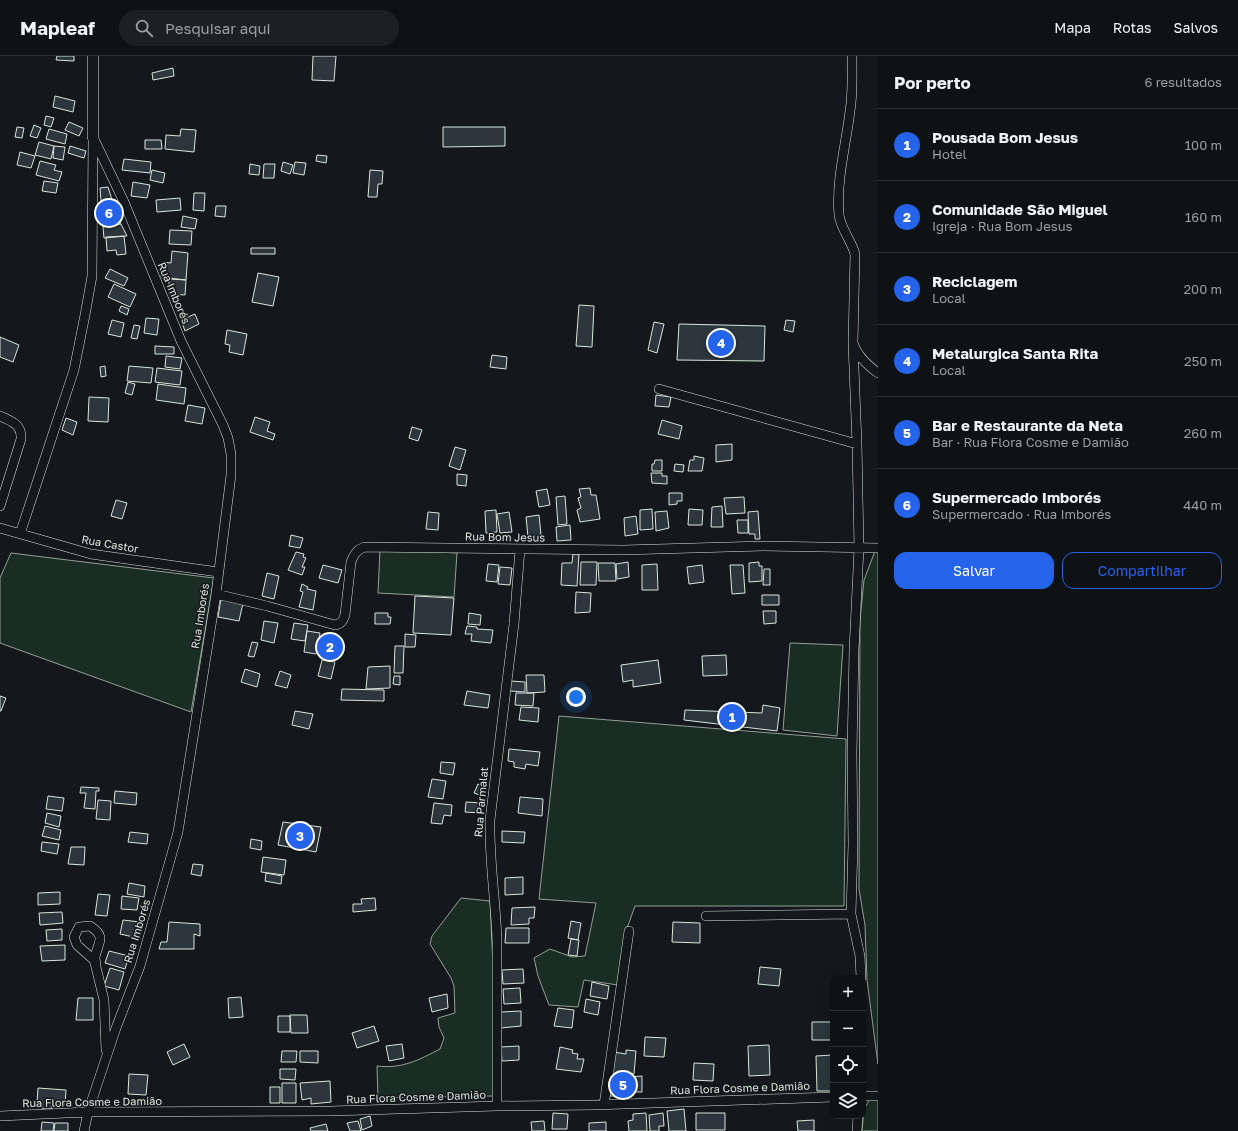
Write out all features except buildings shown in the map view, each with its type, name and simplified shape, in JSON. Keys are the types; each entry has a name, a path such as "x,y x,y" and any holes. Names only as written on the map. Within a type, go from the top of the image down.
{"street":[{"path":"20,534 74,370 92,276 93,56"},
{"path":"852,56 851,105 841,172 839,204 841,223 850,240 854,254 853,343 859,548 854,650 852,753 853,844 851,914 860,956 860,975"},
{"name":"Rua Imborés","path":"84,1131 88,1112 106,1056 140,966 178,832 216,594 231,475 231,454 228,438 181,341 124,202 93,137"},
{"path":"853,343 855,350 862,359 878,373"},
{"path":"659,388 857,444"},
{"path":"0,416 18,425 21,433 0,506"},
{"name":"Rua Castor","path":"0,528 91,554 218,572"},
{"name":"Rua Bom Jesus","path":"216,594 267,606 335,625 344,620 352,562 356,552 364,547 623,550 763,546 878,548"},
{"name":"Rua Parmalat","path":"497,1106 497,942 489,848 490,820 514,624 520,549"},
{"path":"706,916 851,914"},
{"path":"604,1105 629,931"},
{"path":"96,967 104,1000 106,1056"},
{"path":"866,1096 878,1096"},
{"name":"Rua Flora Cosme e Damião","path":"0,1116 88,1112 331,1111 497,1106 604,1105 830,1097"},
{"path":"857,1131 858,1119"}],"green space":[{"path":"380,549 457,553 454,597 378,593"},
{"path":"878,550 878,1064 867,980 865,925 859,889 860,620 864,580 875,551"},
{"path":"11,553 214,578 191,712 0,643 0,578"},
{"path":"790,643 843,645 837,736 783,730"},
{"path":"559,716 846,739 844,906 635,906 626,931 618,985 584,980 578,1007 549,1005 538,976 534,958 550,949 572,957 585,956 596,903 539,899"},
{"path":"461,898 490,901 494,989 493,1096 378,1098 377,1066 386,1067 410,1063 440,1049 444,1038 439,1027 438,1018 455,1013 454,986 451,978 430,944 432,936"},
{"path":"878,1098 878,1131 862,1131 863,1119 866,1119 866,1106 870,1099"}],"place":[{"name":"Supermercado Imborés","path":"109,213"},
{"name":"Metalurgica Santa Rita","path":"721,343"},
{"name":"Comunidade São Miguel","path":"330,647"},
{"name":"Pousada Bom Jesus","path":"732,717"},
{"name":"Reciclagem","path":"300,836"},
{"name":"Bar e Restaurante da Neta","path":"623,1085"}]}
